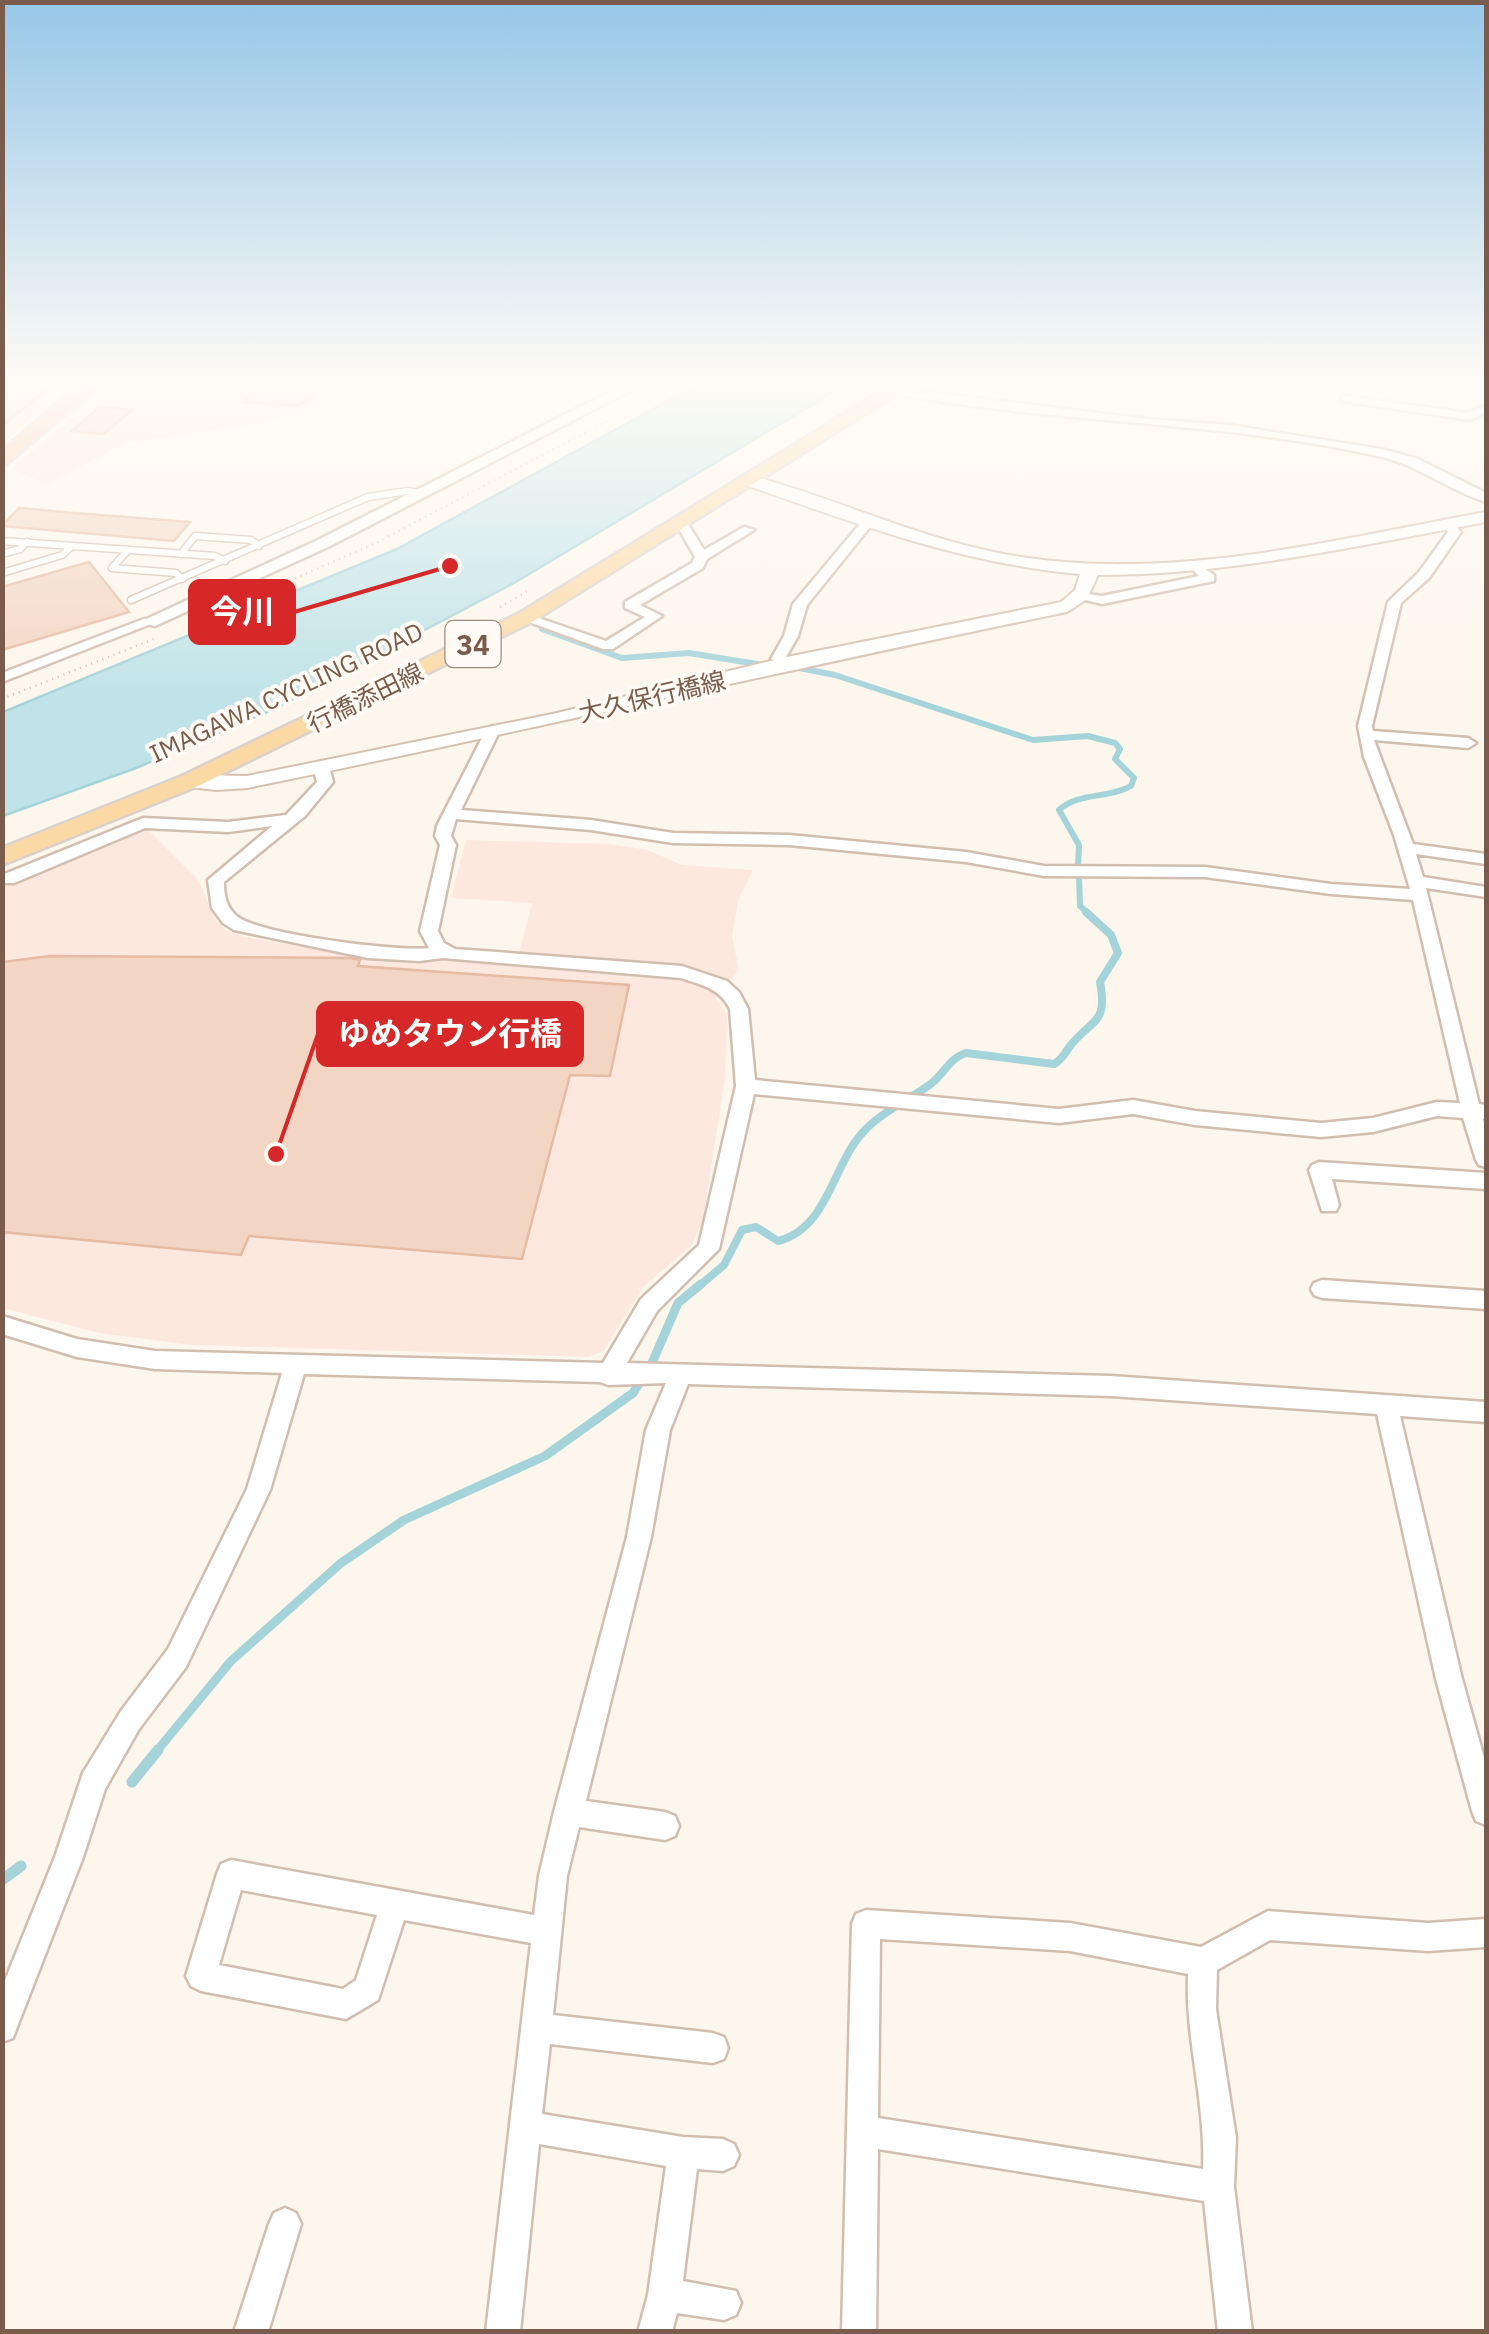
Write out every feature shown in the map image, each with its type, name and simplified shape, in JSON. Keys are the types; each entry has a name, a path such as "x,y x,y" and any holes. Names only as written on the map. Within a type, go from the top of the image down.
{"main road":[{"name":"行橋添田線","path":"2,857 190,781 525,618 738,487"},
{"path":"769,487 868,522 994,558 1090,570 1198,568 1486,516"},
{"path":"1081,597 1090,570"},
{"name":"大久保行橋線","path":"190,781 246,782 1067,606 1081,597"}],"street":[{"path":"2,678 149,622 436,487"},
{"path":"682,522 701,557"},
{"path":"787,663 778,659 791,636 800,604 868,522"},
{"path":"1448,523 1455,532 1424,575 1395,602 1366,735 1418,888 1479,1111 1486,1160"},
{"path":"525,618 608,646 654,616 630,605 748,530"},
{"path":"1081,597 1102,600 1209,578 1198,568"},
{"path":"442,952 429,931 448,845 443,836 445,826 493,730"},
{"path":"1366,735 1468,743"},
{"path":"321,766 325,782 292,818 216,880 214,891 229,921 416,958 442,952 704,976 734,996 739,1009 746,1086 708,1249 649,1305 608,1375"},
{"path":"452,814 591,826 673,838 789,840 966,857 1044,871 1205,872 1331,889 1486,892"},
{"path":"8,880 143,824 228,828 292,818"},
{"path":"1406,848 1486,859"},
{"path":"746,1086 1058,1116 1132,1107 1195,1118 1321,1130 1373,1125 1436,1109 1479,1111"},
{"path":"1329,1204 1319,1170 1486,1181"},
{"path":"1322,1289 1486,1300"},
{"path":"2,1326 77,1348 155,1360 295,1367 1111,1386 1486,1412"},
{"path":"2,2027 69,1858 92,1783 130,1720 177,1658 258,1490 295,1367"},
{"path":"502,2332 546,1931 568,1812 639,1537 658,1430 680,1377"},
{"path":"1386,1405 1449,1679 1486,1812"},
{"path":"568,1812 665,1826"},
{"path":"394,1904 368,1990 346,2004 201,1976 231,1874 546,1931"},
{"path":"859,2332 866,1924 1070,1937 1204,1962 1268,1926 1428,1937 1486,1933"},
{"path":"1204,1962 1201,2009 1220,2138 1218,2186 1235,2332"},
{"path":"537,2028 713,2048"},
{"path":"524,2126 683,2153 724,2154"},
{"path":"862,2131 1218,2186"},
{"path":"655,2332 665,2296 683,2153"},
{"path":"251,2332 284,2224"},
{"path":"665,2296 724,2303"}],"lane":[{"path":"132,600 368,497 408,491 422,494"},
{"path":"181,554 196,536 251,540 259,546"},
{"path":"2,540 214,556 225,561"},
{"path":"2,554 20,549 27,542"},
{"path":"2,573 62,555 72,546"},
{"path":"128,550 112,568 176,573 182,579"}],"path":[{"path":"497,609 532,589"}],"shaded area":[{"path":"136,818 199,881 214,918 225,930 244,937 404,963 427,960 457,947 519,953 532,903 451,898 466,840 609,844 648,850 682,865 753,870 739,898 732,936 739,970 715,998 727,1014 725,1078 703,1219 692,1245 643,1287 603,1351 589,1357 192,1345 99,1333 3,1308 2,873"}],"water":[{"path":"511,487 675,487 514,583 274,709 136,768 3,816 3,712 397,549"}],"building":[{"path":"19,508 190,522 174,541 2,526"},
{"path":"89,562 129,612 2,650 2,587"},
{"path":"50,956 351,958 360,960 358,966 629,985 610,1076 570,1075 522,1259 249,1236 241,1255 2,1232 2,962"}],"waterway":[{"path":"542,629 622,658 689,653 763,665"},
{"path":"799,668 835,675 1033,740 1088,736 1115,743 1120,749 1115,759 1134,778 1131,786 1075,800 1059,810 1079,845 1078,867"},
{"path":"1079,877 1080,906 1089,914"},
{"path":"698,1287 724,1265 742,1230 756,1227 778,1241 809,1222 867,1128 932,1083 961,1055 1054,1064 1059,1060 1097,1019 1102,1006 1100,982 1118,953 1111,935 1086,912"},
{"path":"156,1752 231,1661 341,1563 404,1520 545,1456 633,1393 652,1363 678,1303 701,1284"},
{"path":"132,1782 158,1750"},
{"path":"2,1880 21,1866"}],"place":[{"name":"今川","path":"450,566"},
{"name":"ゆめタウン行橋","path":"276,1154"}]}
